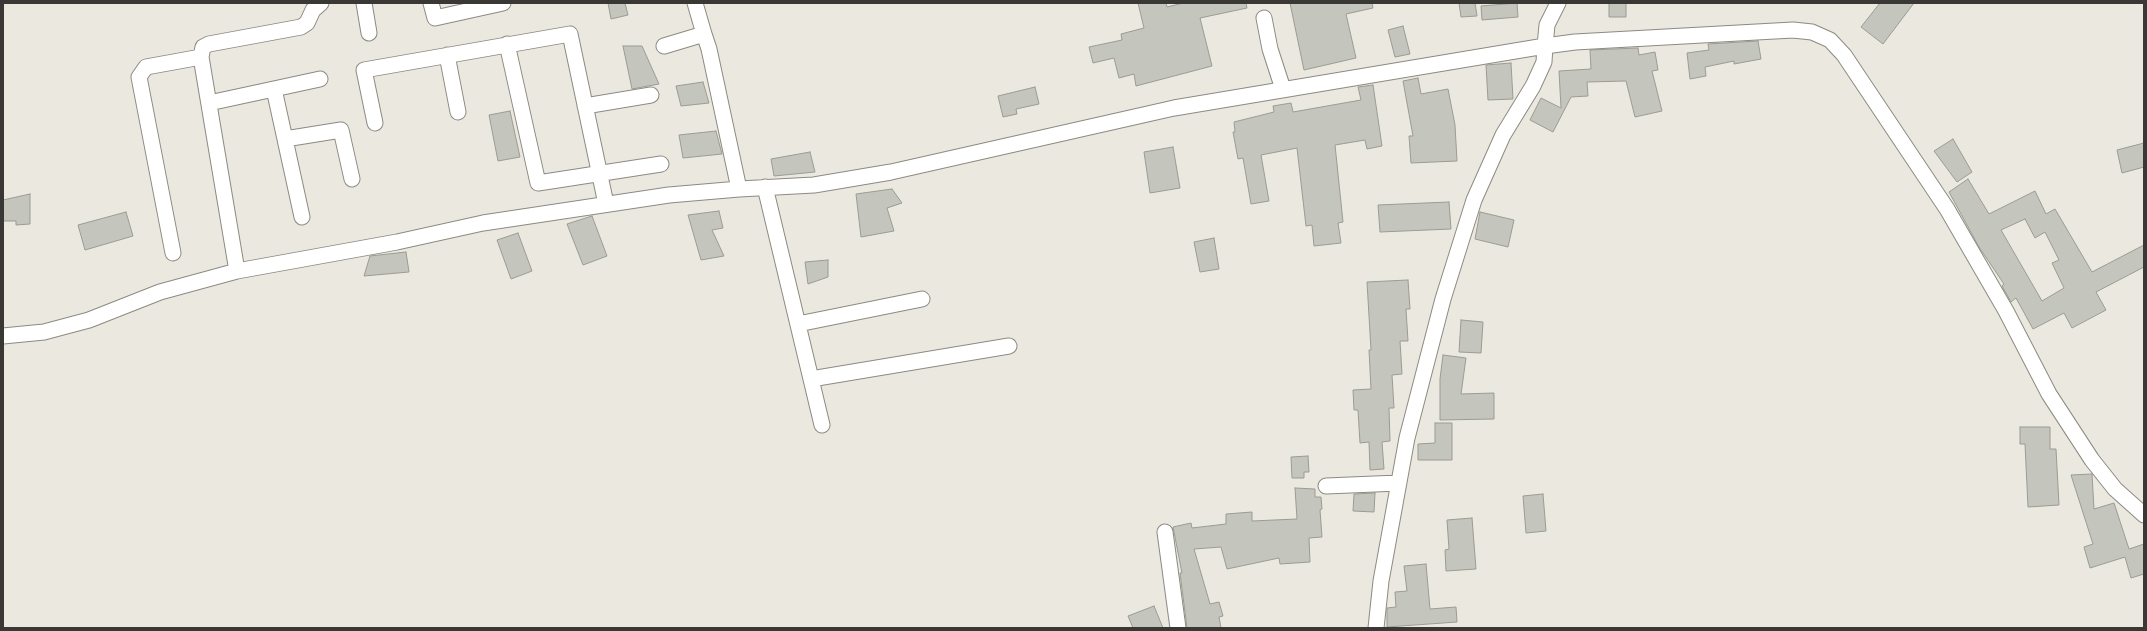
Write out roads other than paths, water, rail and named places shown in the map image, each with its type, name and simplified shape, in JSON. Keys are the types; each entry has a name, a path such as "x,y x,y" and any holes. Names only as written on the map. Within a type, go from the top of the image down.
{"street":[{"path":"236,271 201,57 203,47 209,44 301,27 307,23 316,5 321,3"},
{"path":"364,3 369,33"},
{"path":"431,3 435,18 493,4"},
{"path":"695,3 709,49 739,188"},
{"path":"1376,628 1381,581 1406,438 1441,307 1474,200 1503,136 1533,86 1544,62 1547,25 1558,3"},
{"path":"1264,18 1270,49 1283,89"},
{"path":"3,336 44,332 89,320 160,292 236,271 397,242 483,223 606,204 739,188 814,185 891,172 1174,108 1545,46 1575,42 1793,30 1812,32 1830,40 1848,62 1947,209 2006,311 2049,394 2092,460 2115,489 2144,515"},
{"path":"375,124 364,70 570,34 606,204"},
{"path":"664,46 704,34"},
{"path":"507,44 538,183 661,164"},
{"path":"447,55 458,112"},
{"path":"173,253 139,77 146,67 201,57"},
{"path":"209,103 320,79"},
{"path":"274,89 302,216"},
{"path":"585,106 651,95"},
{"path":"285,139 341,130 352,179"},
{"path":"765,187 822,425"},
{"path":"798,324 922,299"},
{"path":"811,379 1009,346"},
{"path":"1326,486 1398,483"},
{"path":"1165,532 1178,628"}]}
